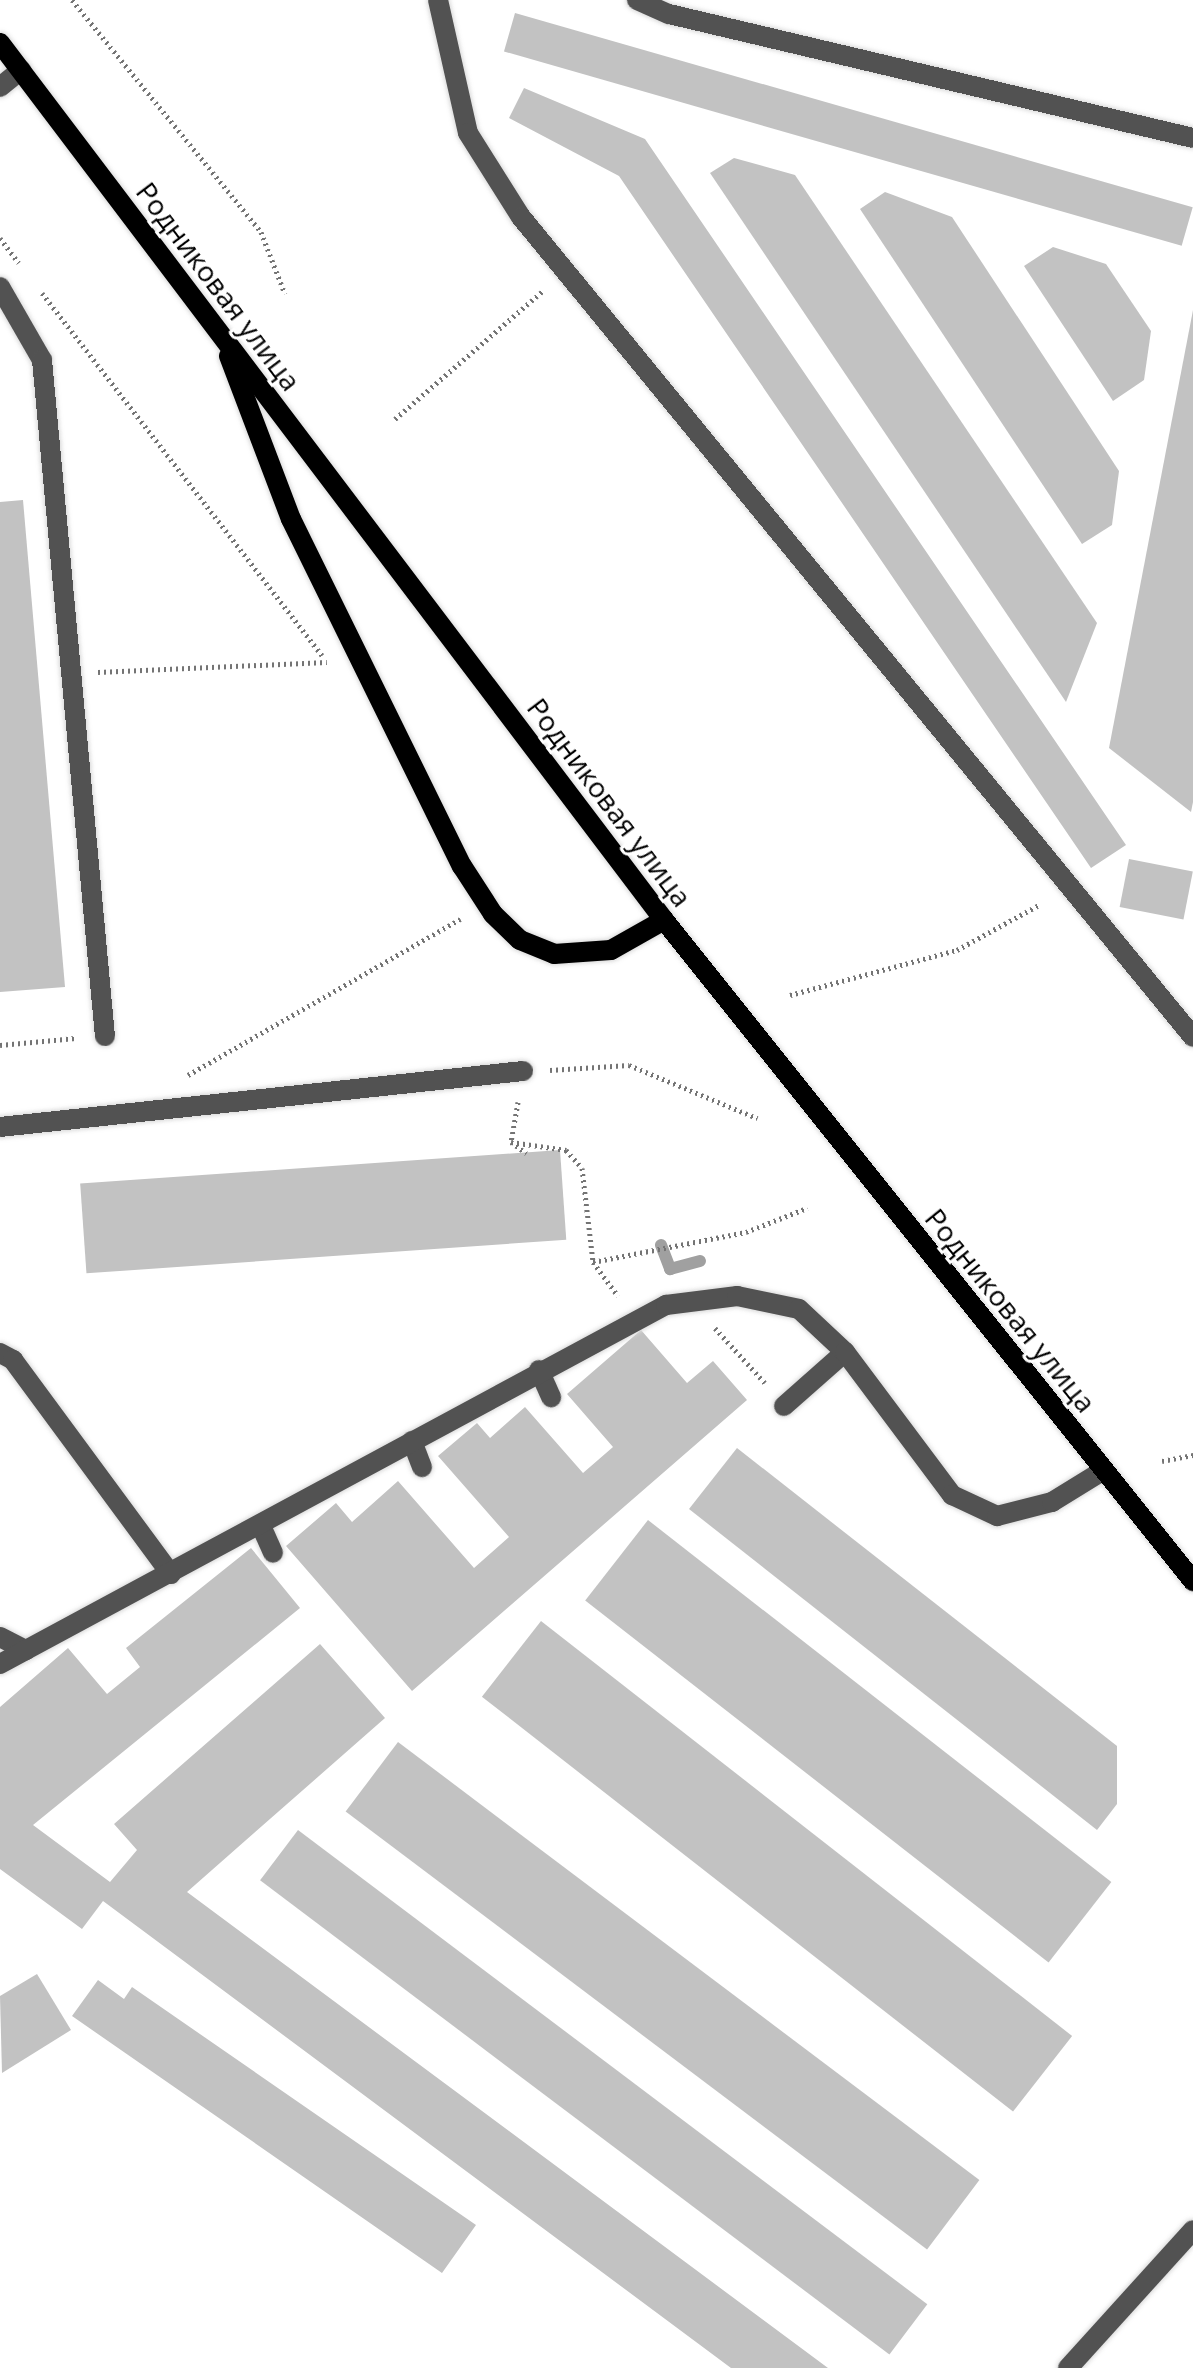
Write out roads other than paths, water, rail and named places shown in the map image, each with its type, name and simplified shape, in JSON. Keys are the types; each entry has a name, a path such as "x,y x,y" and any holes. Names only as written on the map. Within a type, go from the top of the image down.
{"main road":[{"name":"Родниковая улица","path":"0,43 664,920 1193,1581"},
{"path":"220,334 291,519 462,866 493,914 520,940 554,954 611,950 664,920"}],"street":[{"path":"438,0 468,133 521,217 1193,1037"},
{"path":"637,0 669,14 1193,138"},
{"path":"0,87 21,70"},
{"path":"0,287 42,360 105,1036"},
{"path":"0,1127 523,1071"},
{"path":"0,1664 262,1528 644,1312 737,1296 799,1309 845,1352 964,1501 997,1516 1052,1502 1104,1470"},
{"path":"778,1398 845,1352"},
{"path":"0,1353 13,1360 171,1574"},
{"path":"539,1370 551,1397"},
{"path":"412,1441 422,1467"},
{"path":"262,1528 273,1553"},
{"path":"0,1637 26,1650"},
{"path":"1068,2368 1193,2230"}],"waterway":[{"path":"661,1245 670,1269 700,1261"}]}
